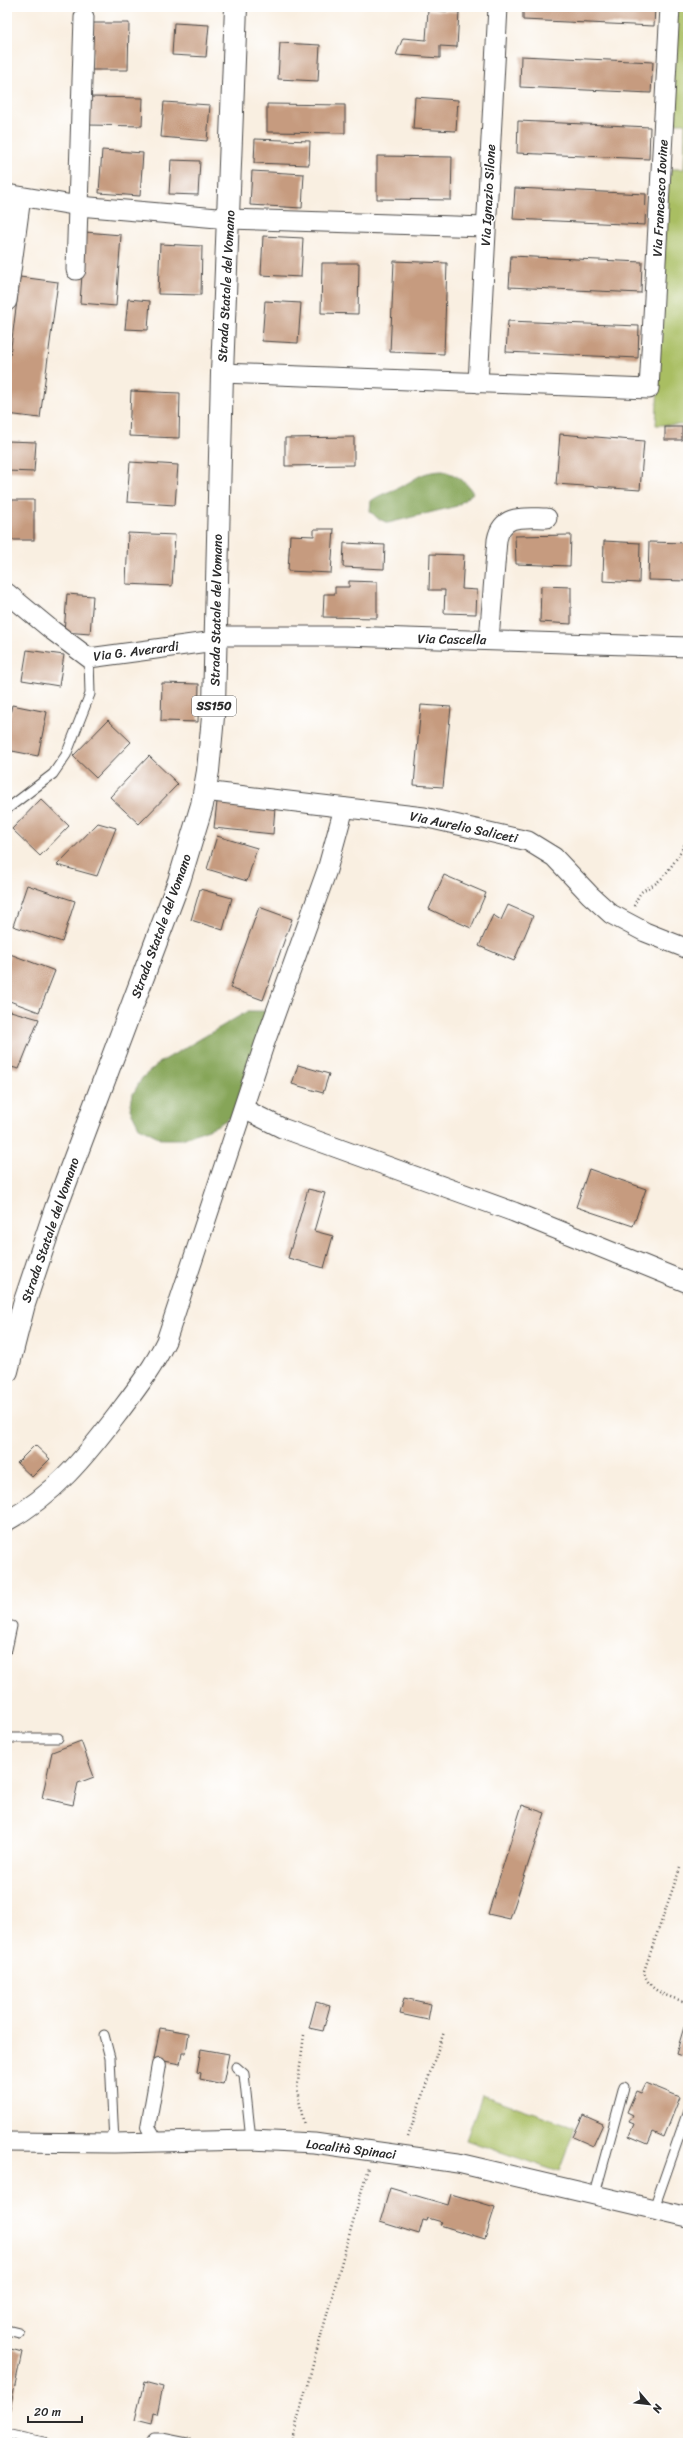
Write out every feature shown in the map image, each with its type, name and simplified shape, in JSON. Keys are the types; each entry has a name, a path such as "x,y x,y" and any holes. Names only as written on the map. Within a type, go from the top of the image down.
{"main road":[{"name":"Strada Statale del Vomano","path":"7,1371 41,1250 179,881 204,791 213,731 222,373 236,7"}],"street":[{"name":"Via Ignazio Silone","path":"478,383 498,7"},
{"name":"Via Francesco Iovine","path":"478,383 649,389 670,7"},
{"path":"76,270 84,16"},
{"path":"7,301 14,195 79,206 229,219 486,227"},
{"path":"222,373 478,383"},
{"path":"489,640 497,540 500,528 512,518 547,518"},
{"name":"Via G. Averardi","path":"7,593 89,658 215,638"},
{"name":"Via Cascella","path":"215,638 489,640 688,647"},
{"name":"Via Aurelio Saliceti","path":"204,791 424,817 528,841 554,857 597,901 628,924 688,949"},
{"path":"7,1521 42,1498 69,1474 127,1401 157,1359 170,1331 264,1045 321,889 344,808"},
{"path":"244,1108 282,1128 514,1212 688,1283"},
{"path":"157,2142 148,2127 159,2066"},
{"name":"Località Spinaci","path":"7,2142 114,2143 251,2140 314,2143 458,2163 688,2216"}],"lane":[{"path":"7,809 53,774 66,755 90,694 89,658"},
{"path":"7,1649 12,1626"},
{"path":"7,1738 58,1738"},
{"path":"104,2035 110,2058 114,2143"},
{"path":"236,2067 244,2074 251,2140"},
{"path":"596,2194 624,2087"},
{"path":"654,2208 688,2111"},
{"path":"7,2330 19,2333"},
{"path":"7,2434 48,2443"},
{"path":"149,2443 154,2438 162,2438 187,2443"}],"path":[{"path":"628,924 640,892 659,880 676,862 688,838"},
{"path":"680,1868 644,1970 646,1979 654,1991 688,2004"},
{"path":"403,2155 444,2032"},
{"path":"304,2035 297,2090 305,2129 314,2143"},
{"path":"291,2443 373,2150"}],"green space":[{"path":"675,7 688,7 688,425 656,425 668,169 684,169 685,123 670,123"},
{"path":"443,471 460,479 473,493 457,506 388,523 377,518 370,511 371,501 378,497 424,474"},
{"path":"248,1011 268,1011 233,1116 216,1126 182,1139 162,1139 139,1127 130,1109 133,1094 142,1078 159,1063"},
{"path":"482,2095 575,2127 559,2172 466,2140"}],"building":[{"path":"263,7 310,7 310,10 263,9"},
{"path":"523,7 655,7 654,26 523,20"},
{"path":"428,10 459,12 457,47 440,46 440,58 396,55 403,38 426,40"},
{"path":"93,23 129,23 128,70 92,70"},
{"path":"174,23 209,25 206,57 172,55"},
{"path":"280,43 320,45 318,81 278,79"},
{"path":"521,56 653,62 651,93 520,87"},
{"path":"89,97 143,98 142,126 88,125"},
{"path":"415,97 458,100 456,131 413,129"},
{"path":"164,102 210,105 207,141 161,137"},
{"path":"267,104 345,105 345,133 267,132"},
{"path":"518,121 650,127 649,159 517,153"},
{"path":"255,139 310,141 309,165 254,163"},
{"path":"102,150 143,153 140,196 99,193"},
{"path":"377,156 452,157 451,200 377,199"},
{"path":"171,160 200,161 198,195 169,194"},
{"path":"252,171 304,174 302,208 250,205"},
{"path":"515,188 646,194 645,225 513,219"},
{"path":"85,232 121,235 116,306 80,303"},
{"path":"263,236 303,238 301,277 261,275"},
{"path":"160,244 202,246 201,295 158,294"},
{"path":"511,256 642,262 641,293 509,287"},
{"path":"394,261 447,263 444,354 390,352"},
{"path":"322,263 359,263 358,314 321,313"},
{"path":"20,277 58,282 40,418 7,414 7,378"},
{"path":"128,299 150,301 148,330 125,329"},
{"path":"265,301 301,303 298,343 262,341"},
{"path":"508,321 639,326 638,358 506,352"},
{"path":"131,391 180,393 179,438 129,436"},
{"path":"665,427 682,427 682,440 665,440"},
{"path":"560,434 644,441 640,490 556,484"},
{"path":"354,437 354,465 285,466 285,438"},
{"path":"7,441 36,442 34,472 7,471"},
{"path":"130,462 178,465 175,505 127,502"},
{"path":"7,500 34,500 34,540 7,540"},
{"path":"314,529 334,529 331,573 288,571 290,535 314,536"},
{"path":"128,533 175,535 172,586 126,584"},
{"path":"571,535 570,566 516,564 515,536"},
{"path":"604,541 640,543 639,583 603,581"},
{"path":"649,542 688,543 688,581 648,580"},
{"path":"344,543 385,545 384,569 343,567"},
{"path":"430,554 464,555 462,589 477,590 476,614 444,613 445,590 429,590"},
{"path":"349,581 377,582 377,618 323,617 324,594 335,594 335,587 349,587"},
{"path":"541,586 571,587 571,624 540,622"},
{"path":"67,594 93,596 90,634 64,632"},
{"path":"27,650 64,655 59,686 22,680"},
{"path":"162,683 199,684 198,722 161,721"},
{"path":"12,705 47,712 38,756 7,750 7,728"},
{"path":"421,705 451,707 443,787 414,785"},
{"path":"108,720 131,742 96,778 73,756"},
{"path":"149,756 178,784 139,824 110,797"},
{"path":"41,799 69,826 40,856 12,829"},
{"path":"217,802 275,807 273,834 214,828"},
{"path":"98,823 116,828 97,876 57,865"},
{"path":"217,836 257,848 247,881 207,869"},
{"path":"444,875 486,893 471,928 429,909"},
{"path":"27,885 75,901 62,942 13,926"},
{"path":"200,889 232,898 223,930 191,920"},
{"path":"508,905 533,916 514,961 479,946 493,915 501,920"},
{"path":"259,907 292,919 263,1000 230,988"},
{"path":"10,954 55,971 39,1012 7,1000 7,962"},
{"path":"7,1010 39,1019 19,1069 7,1066"},
{"path":"298,1065 329,1074 323,1093 292,1084"},
{"path":"589,1169 646,1189 633,1226 576,1207"},
{"path":"308,1189 325,1193 314,1231 333,1236 324,1268 288,1258"},
{"path":"35,1445 50,1459 32,1477 17,1463"},
{"path":"81,1741 94,1777 78,1783 73,1805 42,1798 52,1752"},
{"path":"522,1805 545,1813 510,1919 488,1914"},
{"path":"404,1998 431,2004 428,2020 400,2014"},
{"path":"316,2002 330,2006 323,2031 309,2028"},
{"path":"684,2027 688,2028 688,2058 676,2054"},
{"path":"160,2028 189,2033 186,2053 182,2053 180,2064 154,2059"},
{"path":"201,2049 229,2054 223,2084 200,2079 201,2073 197,2072"},
{"path":"646,2083 680,2097 664,2137 653,2132 648,2144 629,2136 634,2124 629,2122 633,2115 627,2112 636,2091 641,2093"},
{"path":"583,2115 603,2124 593,2146 573,2137"},
{"path":"390,2188 448,2205 451,2194 495,2207 485,2239 440,2225 442,2222 428,2218 427,2221 423,2220 419,2234 380,2222"},
{"path":"7,2348 22,2352 8,2418 7,2417"},
{"path":"144,2382 163,2387 157,2414 153,2413 151,2424 135,2420"}]}
